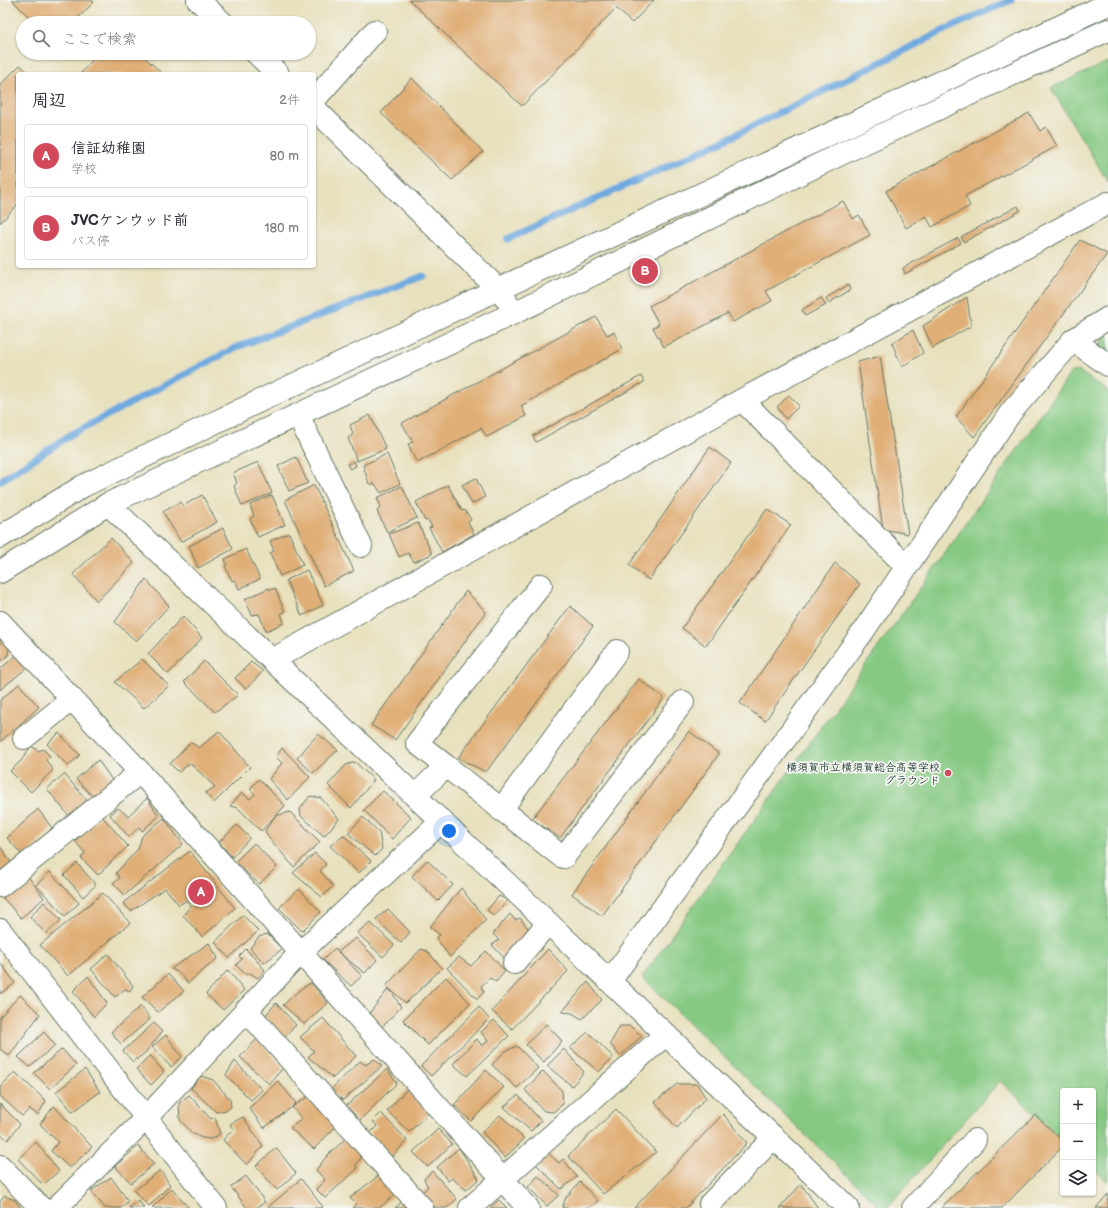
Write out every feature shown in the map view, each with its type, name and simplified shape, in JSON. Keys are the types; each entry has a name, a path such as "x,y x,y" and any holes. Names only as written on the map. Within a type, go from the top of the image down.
{"street":[{"path":"198,0 215,16"},
{"path":"0,537 83,486 283,389 1108,4"},
{"path":"316,98 375,30"},
{"path":"0,572 108,504 516,312 849,150 1108,30"},
{"path":"263,60 276,72"},
{"path":"316,110 498,289 516,312"},
{"path":"272,660 742,400 1108,203"},
{"path":"610,981 862,633 1011,412 1073,340 1108,318"},
{"path":"1073,340 1108,366"},
{"path":"742,400 906,566"},
{"path":"298,415 361,546"},
{"path":"108,504 848,1208"},
{"path":"541,585 417,743 501,810 564,857 683,702"},
{"path":"0,622 140,772 528,1208"},
{"path":"501,810 617,651"},
{"path":"24,738 72,699"},
{"path":"415,796 446,766"},
{"path":"0,886 140,772"},
{"path":"56,1208 146,1118 300,953 442,821"},
{"path":"514,963 548,923"},
{"path":"0,930 216,1208"},
{"path":"246,1010 422,1208"},
{"path":"470,1208 666,1034"},
{"path":"710,1204 774,1137"},
{"path":"913,1208 975,1140"},
{"path":"0,1166 41,1208"}],"green space":[{"path":"1108,62 1108,182 1051,88"},
{"path":"1108,332 1108,356 1101,351 1102,334"},
{"name":"横須賀市立横須賀総合高等学校 グラウンド","path":"1079,371 1108,391 1108,1182 1096,1171 1096,1088 1060,1088 1060,1137 1000,1081 887,1208 881,1208 642,977 934,569 1071,372"}],"building":[{"path":"12,0 92,0 94,2 80,16 28,16"},
{"path":"409,0 654,0 632,23 616,8 522,106"},
{"path":"93,60 148,60 161,72 82,72"},
{"path":"20,65 28,72 16,72 16,206 0,223 0,85"},
{"path":"412,78 483,152 452,180 381,113"},
{"path":"1029,113 1040,131 1046,127 1057,146 965,196 970,206 932,227 926,216 906,228 886,191"},
{"path":"843,201 853,219 859,215 870,235 766,291 772,301 733,322 728,313 664,347 653,328 659,324 649,306"},
{"path":"1018,206 1020,211 964,242 961,237"},
{"path":"958,238 961,243 905,274 903,268"},
{"path":"1080,240 1107,254 974,437 956,417"},
{"path":"848,285 850,290 829,303 826,298"},
{"path":"967,297 971,326 933,348 923,326"},
{"path":"821,298 826,305 805,316 802,310"},
{"path":"596,317 607,335 614,332 622,349 521,406 526,416 487,437 481,428 417,463 408,444 413,442 402,423"},
{"path":"913,330 923,353 902,367 892,343"},
{"path":"880,356 908,534 883,529 858,362"},
{"path":"641,376 644,382 536,442 533,436"},
{"path":"789,395 799,406 786,419 777,407"},
{"path":"370,415 386,449 357,461 348,438 353,434 350,425"},
{"path":"710,447 731,463 649,580 629,565"},
{"path":"387,454 400,484 381,493 375,484 369,484 363,465"},
{"path":"296,457 308,483 289,491 278,466"},
{"path":"354,461 356,466 350,469 347,464"},
{"path":"258,462 272,493 242,506 234,486 237,483 233,473"},
{"path":"476,478 485,497 472,504 462,485"},
{"path":"314,485 354,571 324,586 285,500"},
{"path":"448,485 462,511 465,510 471,520 468,522 474,534 442,552 429,528 432,527 428,520 425,521 416,502"},
{"path":"402,486 417,518 387,532 377,511 381,507 377,498"},
{"path":"202,495 217,522 181,542 163,512 180,502 183,506"},
{"path":"272,495 285,525 258,537 250,519 254,516 250,505"},
{"path":"767,509 791,525 706,646 682,628"},
{"path":"418,523 432,554 414,562 408,553 399,557 389,534"},
{"path":"223,528 233,549 198,568 189,546"},
{"path":"289,533 303,565 280,576 270,553 274,551 270,541"},
{"path":"111,538 134,563 97,601 73,574"},
{"path":"246,549 260,579 239,589 235,580 232,581 225,566 227,565 225,559"},
{"path":"835,563 860,584 765,721 740,703"},
{"path":"307,570 323,605 302,616 286,580"},
{"path":"146,579 169,606 136,641 115,622"},
{"path":"269,588 270,590 275,588 285,612 281,613 284,623 266,631 259,614 252,615 245,599"},
{"path":"466,591 486,612 395,740 371,725"},
{"path":"570,606 593,626 486,772 458,758"},
{"path":"183,616 202,638 168,674 148,654"},
{"path":"0,637 9,648 8,656 0,662"},
{"path":"17,655 28,667 0,690 0,669"},
{"path":"142,659 169,686 144,708 115,682"},
{"path":"204,661 238,695 215,712 184,682"},
{"path":"251,662 263,671 246,689 235,678"},
{"path":"639,679 664,698 560,838 532,819"},
{"path":"19,684 39,707 0,742 0,700"},
{"path":"219,731 250,767 214,803 205,793 215,787 190,763 179,772 170,764 191,742 199,748"},
{"path":"689,731 719,754 602,916 572,894"},
{"path":"59,733 80,755 68,766 47,744"},
{"path":"318,734 338,750 313,773 297,758"},
{"path":"31,746 39,751 43,749 50,756 46,760 53,770 31,792 10,771 21,761"},
{"path":"282,748 310,777 288,800 269,779 282,763 276,757"},
{"path":"98,760 114,783 94,798 76,779"},
{"path":"355,762 374,780 351,808 328,785 346,765"},
{"path":"64,774 87,800 69,816 47,789"},
{"path":"259,779 285,806 261,831 238,808 230,806 242,793 250,799 255,794 250,789"},
{"path":"383,791 411,817 392,839 364,810"},
{"path":"310,796 321,798 339,819 324,836 301,816 300,809"},
{"path":"147,798 159,816 142,831 139,827 129,837 110,815 118,808 128,816"},
{"path":"38,809 52,828 24,857 7,838"},
{"path":"290,812 320,842 294,867 265,831 275,816"},
{"path":"101,815 128,846 98,875 81,858 85,853 75,841"},
{"path":"363,817 379,832 382,849 375,856 348,833"},
{"path":"164,818 183,844 125,895 113,883 120,878 116,873 138,849 142,836"},
{"path":"237,825 250,838 232,857 219,842"},
{"path":"343,835 371,861 359,873 330,846"},
{"path":"254,843 277,867 259,884 235,862"},
{"path":"0,846 14,867 0,878"},
{"path":"190,851 235,908 202,937 183,915 191,906 187,900 179,905 165,888 131,911 123,903"},
{"path":"315,853 326,864 320,871 333,886 322,897 293,873"},
{"path":"427,860 453,885 438,901 412,876"},
{"path":"77,863 96,885 83,897 64,875"},
{"path":"50,872 79,903 65,916 36,885"},
{"path":"27,875 44,898 21,918 3,898"},
{"path":"461,888 486,920 450,957 436,938 440,935 430,927"},
{"path":"299,889 321,912 302,931 279,908"},
{"path":"103,893 130,923 68,976 40,945"},
{"path":"499,896 508,900 494,916 487,910"},
{"path":"44,902 61,920 46,934 30,917"},
{"path":"388,909 410,932 401,943 376,919"},
{"path":"510,914 515,920 520,918 531,932 506,960 492,945 499,940 493,934"},
{"path":"243,915 258,931 229,958 215,942"},
{"path":"370,922 394,945 383,957 357,933"},
{"path":"267,934 282,949 264,963 250,948 259,937"},
{"path":"356,938 377,960 365,973 338,952"},
{"path":"209,943 218,958 188,983 178,972 171,969"},
{"path":"335,948 362,976 351,986 323,960"},
{"path":"246,949 265,970 258,978 250,973 246,975 236,965 242,959 239,956"},
{"path":"421,949 427,951 442,968 406,1003 386,986"},
{"path":"548,949 568,971 512,1029 492,1011"},
{"path":"486,951 505,971 496,982 490,978 481,986 484,992 477,999 447,968 459,957 471,966"},
{"path":"108,954 133,986 130,991 125,989 115,997 91,969"},
{"path":"0,962 15,983 0,994"},
{"path":"228,970 244,990 223,1010 206,994"},
{"path":"168,974 184,991 158,1012 142,997"},
{"path":"88,976 107,1003 94,1017 73,991"},
{"path":"446,977 470,1003 428,1045 403,1020"},
{"path":"588,982 602,1000 582,1019 572,1013 562,1012"},
{"path":"311,983 328,1003 304,1024 283,1005 302,988"},
{"path":"389,988 401,1007 382,1027 368,1015"},
{"path":"20,995 40,1014 9,1056 0,1049 0,1017"},
{"path":"276,1003 296,1025 285,1037 264,1017"},
{"path":"141,1006 150,1019 121,1044 111,1032"},
{"path":"479,1007 489,1019 431,1076 421,1066"},
{"path":"323,1018 356,1056 333,1078 308,1057 314,1051 300,1037"},
{"path":"494,1020 509,1036 467,1076 453,1064 477,1039 482,1046 488,1041 481,1032"},
{"path":"154,1023 162,1032 145,1053 133,1062 123,1051"},
{"path":"546,1024 562,1041 544,1062 526,1045"},
{"path":"620,1026 630,1026 642,1036 620,1056 610,1044"},
{"path":"44,1032 55,1045 30,1067 18,1057"},
{"path":"588,1032 613,1057 599,1072 570,1048"},
{"path":"166,1035 182,1057 171,1067 152,1047"},
{"path":"257,1039 283,1068 269,1084 240,1057"},
{"path":"517,1046 538,1068 517,1088 492,1065 504,1052"},
{"path":"62,1049 76,1065 50,1089 34,1073"},
{"path":"564,1049 584,1072 572,1086 547,1066"},
{"path":"150,1055 164,1072 151,1085 136,1069"},
{"path":"374,1059 382,1066 343,1100 330,1090 360,1061 366,1065"},
{"path":"235,1061 262,1090 251,1100 226,1075"},
{"path":"85,1069 100,1092 73,1112 56,1092"},
{"path":"387,1069 397,1083 358,1122 345,1107"},
{"path":"486,1070 504,1087 471,1121 454,1105"},
{"path":"543,1071 562,1091 563,1104 553,1112 544,1111 525,1090"},
{"path":"15,1072 46,1101 38,1115 30,1109 22,1116 0,1096 0,1087"},
{"path":"201,1076 213,1080 230,1099 231,1107 227,1110 216,1112 191,1088"},
{"path":"278,1081 296,1103 264,1128 249,1108"},
{"path":"677,1084 697,1084 706,1098 677,1128 655,1102"},
{"path":"407,1089 429,1113 409,1132 387,1111"},
{"path":"312,1094 337,1125 314,1149 290,1128 302,1119 292,1107"},
{"path":"189,1095 211,1119 215,1117 220,1134 211,1139 202,1138 192,1133 180,1120 179,1103"},
{"path":"518,1095 541,1121 531,1131 504,1107"},
{"path":"0,1104 20,1124 8,1140 0,1134"},
{"path":"54,1106 92,1147 70,1168 51,1151 58,1142 40,1124"},
{"path":"616,1109 656,1152 603,1194 568,1156"},
{"path":"381,1113 407,1140 392,1157 370,1133 377,1126 373,1121"},
{"path":"723,1114 747,1143 686,1208 634,1208"},
{"path":"500,1115 524,1139 505,1158 482,1132"},
{"path":"1035,1115 1060,1138 1060,1149 1002,1208 941,1208"},
{"path":"243,1117 263,1146 247,1165 223,1140 233,1129 230,1124"},
{"path":"438,1129 452,1144 428,1167 413,1152"},
{"path":"345,1139 362,1156 356,1165 357,1169 325,1198 316,1189 325,1180 316,1170 326,1157"},
{"path":"36,1142 59,1171 43,1185 18,1159"},
{"path":"138,1146 154,1164 131,1183 115,1166"},
{"path":"276,1148 296,1173 277,1190 256,1166"},
{"path":"459,1148 479,1179 466,1190 452,1178 448,1181 437,1167"},
{"path":"546,1151 559,1163 563,1159 577,1177 561,1189 533,1161"},
{"path":"160,1170 170,1185 149,1206 134,1191"},
{"path":"432,1171 457,1199 447,1208 436,1208 421,1193 428,1187 424,1179"},
{"path":"382,1173 399,1192 379,1208 352,1208 356,1204 350,1198"},
{"path":"246,1176 265,1202 256,1208 247,1208 231,1187"},
{"path":"538,1176 559,1195 547,1206 528,1187"},
{"path":"111,1177 128,1201 121,1208 105,1208 91,1191"},
{"path":"301,1179 323,1207 267,1208"},
{"path":"580,1182 598,1201 589,1208 562,1208 566,1197"},
{"path":"801,1184 818,1208 780,1208"},
{"path":"172,1188 189,1208 152,1208"},
{"path":"1108,1194 1108,1208 1096,1208"},
{"path":"5,1196 15,1200 21,1208 0,1208 0,1201"},
{"path":"138,1200 144,1208 129,1208"},
{"path":"404,1200 409,1208 395,1208"},
{"path":"499,1200 507,1208 490,1208"}],"waterway":[{"path":"508,239 723,141 949,28 1011,0"},
{"path":"0,481 72,434 237,347 423,276"}],"place":[{"name":"JVCケンウッド前","path":"645,271"},
{"name":"横須賀市立横須賀総合高等学校 グラウンド","path":"948,773"},
{"name":"信証幼稚園","path":"201,892"}]}
